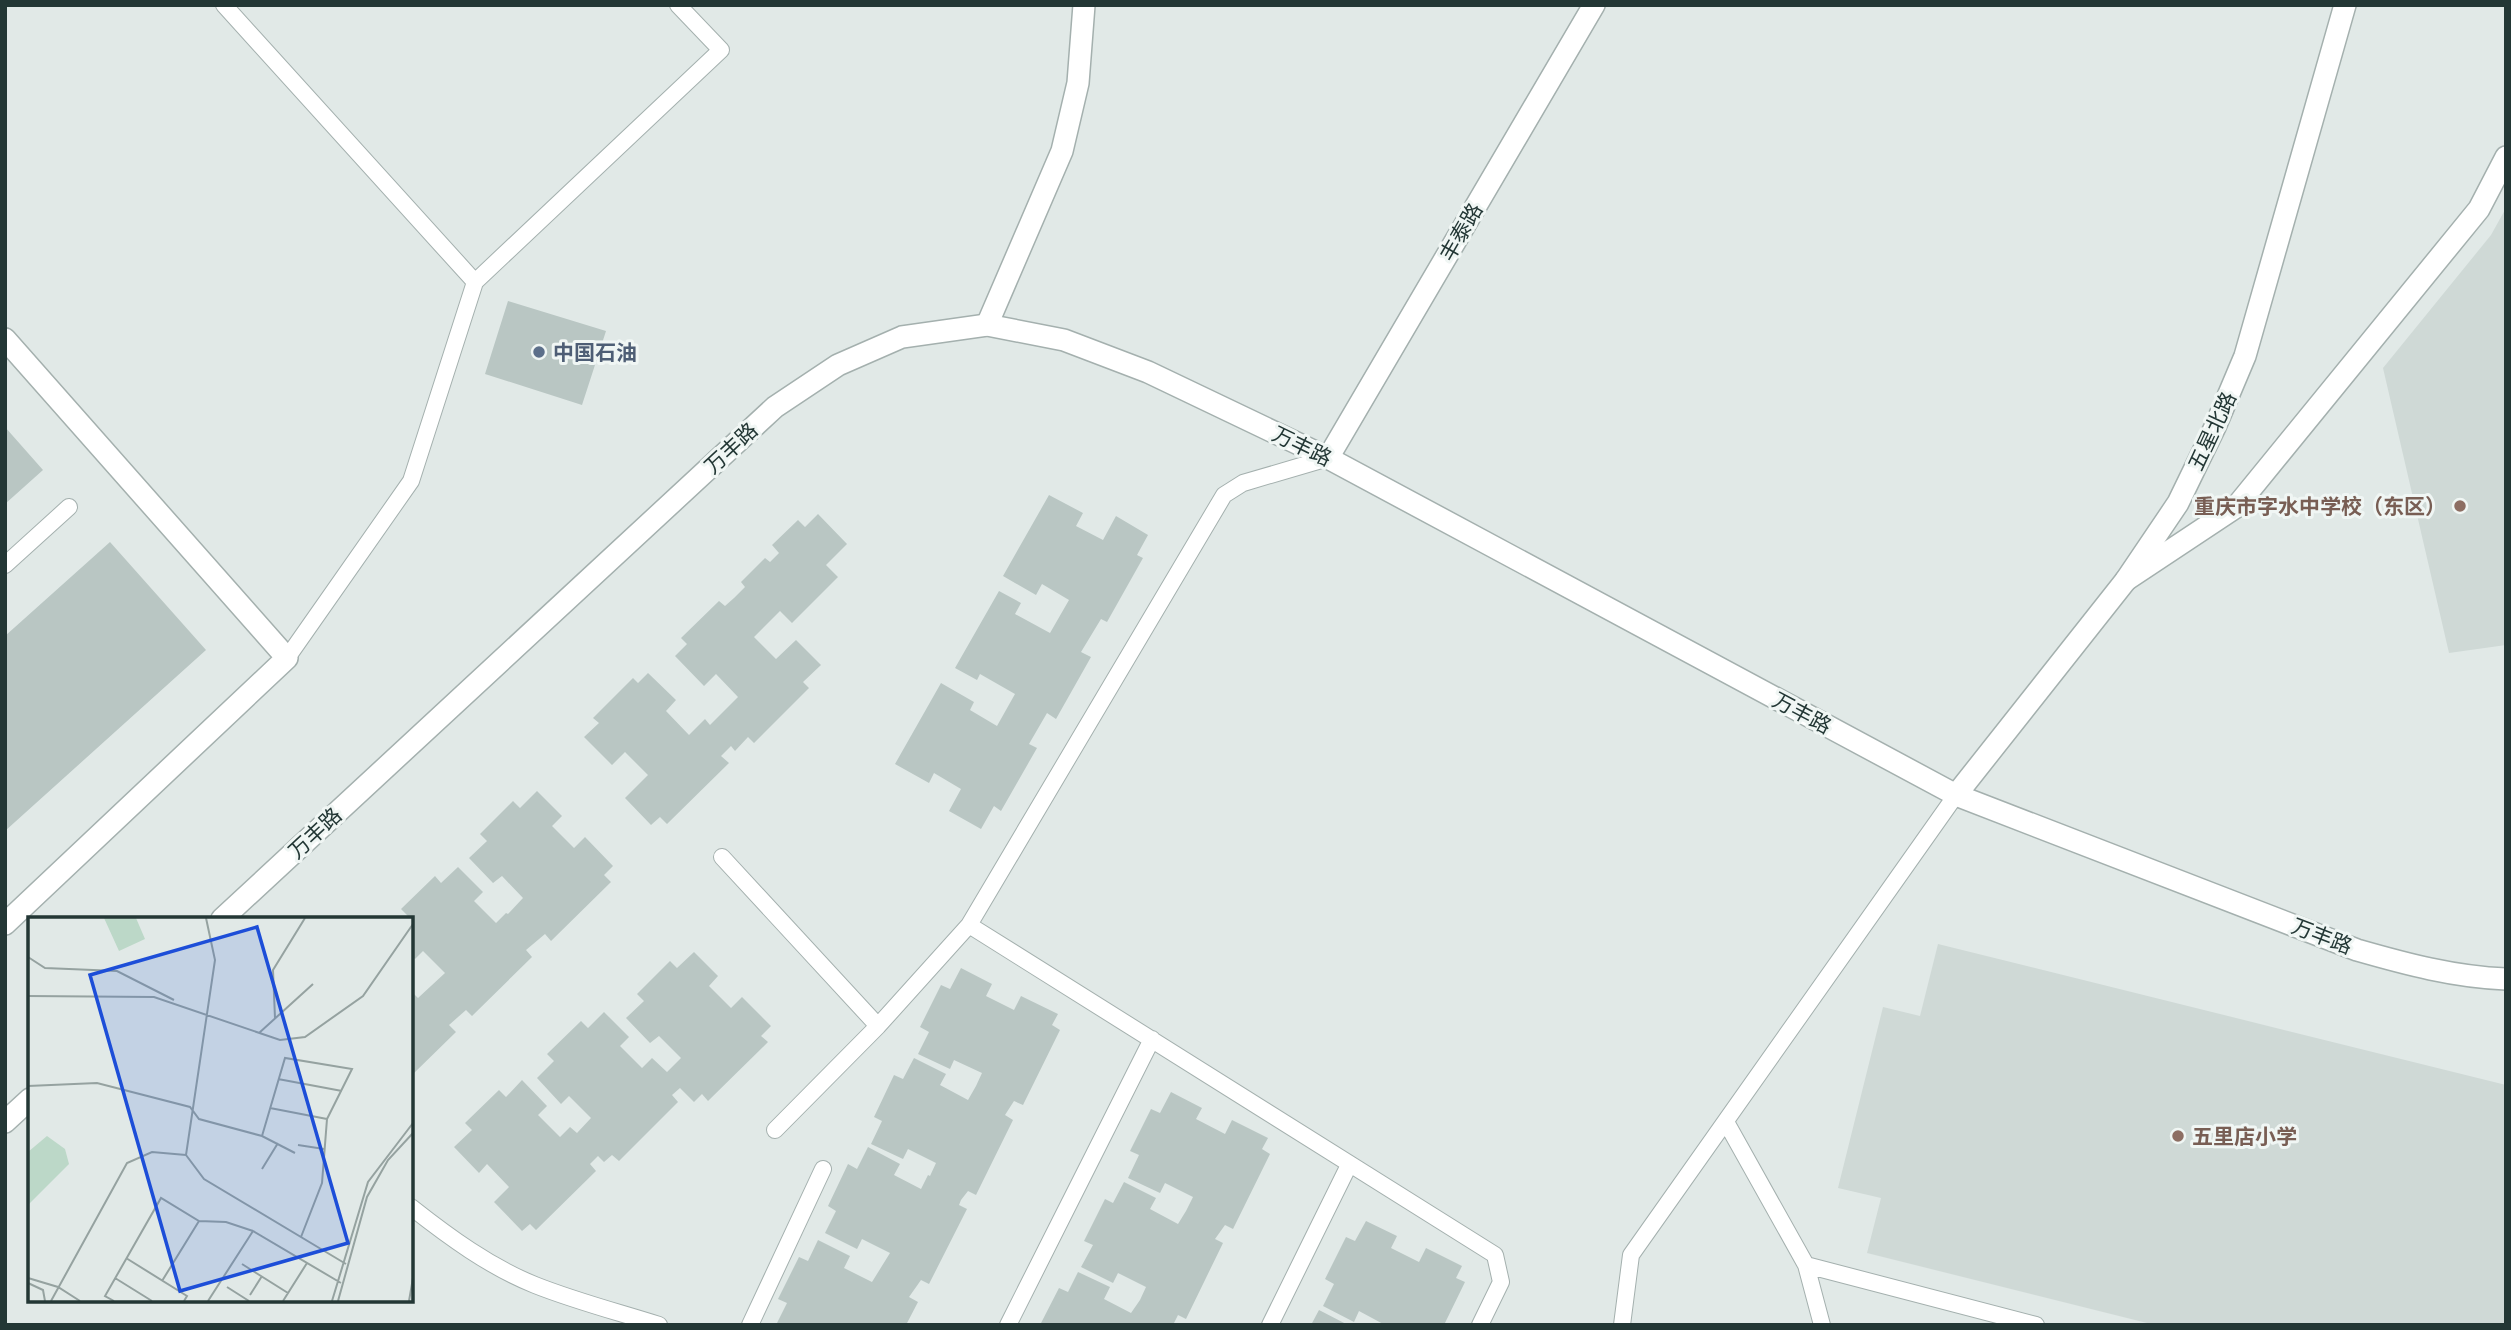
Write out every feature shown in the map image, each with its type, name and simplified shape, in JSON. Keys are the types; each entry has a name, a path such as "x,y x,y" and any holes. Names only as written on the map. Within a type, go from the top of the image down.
{"street":[{"path":"987,325 1062,151 1078,83 1084,5"},
{"name":"丰泰路","path":"1328,458 1594,5"},
{"name":"五星北路","path":"1956,795 2126,580 2178,503 2215,427 2245,356 2345,5"},
{"path":"2126,580 2236,507 2479,209 2506,157"},
{"name":"万丰路","path":"224,917 775,407 838,365 902,337 987,325 1064,340 1148,372 1328,458 1956,795 2357,950 2420,968 2475,978 2506,979"},
{"path":"5,339 287,658 5,924"},
{"path":"5,1122 28,1100"}],"lane":[{"path":"224,5 475,282"},
{"path":"287,658 411,481 475,282 721,50 678,5"},
{"path":"775,1130 878,1026 968,925 1224,495 1243,483 1328,458"},
{"path":"5,565 69,508"},
{"path":"1622,1325 1631,1255 1956,795"},
{"path":"722,857 878,1026"},
{"path":"968,925 1495,1255 1501,1282 1480,1325"},
{"path":"1008,1325 1152,1039"},
{"path":"1726,1122 1806,1265 1822,1325"},
{"path":"1270,1325 1349,1165"},
{"path":"750,1325 823,1169"},
{"path":"413,1209 451,1238 534,1285 659,1325"},
{"path":"1806,1265 2036,1325"}],"shaded area":[{"name":"重庆市字水中学校（东区）","path":"2506,208 2506,645 2449,653 2383,368 2491,235"},
{"name":"五里店小学","path":"1938,944 2506,1085 2506,1325 2155,1325 1867,1253 1881,1198 1838,1188 1883,1007 1920,1016"}],"building":[{"path":"508,301 606,331 582,405 485,374"},
{"path":"5,427 43,470 5,504"},
{"path":"1049,495 1083,513 1076,526 1103,540 1116,516 1148,535 1137,555 1143,558 1107,622 1101,619 1081,652 1091,657 1056,719 1047,713 1029,744 1037,748 1001,811 994,806 981,829 949,811 961,789 934,773 929,783 895,764 941,683 974,702 970,710 997,726 1015,694 980,674 977,680 955,668 999,591 1021,603 1015,614 1050,633 1069,600 1042,584 1036,595 1003,576"},
{"path":"818,514 847,544 826,565 838,577 792,623 780,611 754,637 776,659 796,640 821,665 803,682 809,688 754,743 748,737 735,751 731,746 721,756 729,763 667,824 660,817 651,825 625,798 648,775 625,752 612,765 584,737 599,723 593,718 633,678 638,683 648,673 676,700 666,711 689,735 705,719 710,725 738,697 716,674 704,686 675,656 687,644 681,638 719,601 725,606 734,598 745,587 741,582 765,558 770,562 779,553 772,545 798,520 805,527"},
{"path":"110,542 206,650 5,831 5,636"},
{"path":"537,791 562,816 552,826 574,848 585,837 613,866 604,875 611,882 551,941 545,934 526,950 532,957 472,1016 466,1010 449,1025 456,1032 413,1074 413,993 418,998 445,973 423,951 415,959 413,957 413,917 407,917 401,909 435,876 441,883 458,867 483,892 474,901 496,923 508,914 523,898 502,876 493,883 469,858 487,841 480,834 513,801 520,808"},
{"path":"694,952 718,976 709,986 731,1008 742,997 771,1026 761,1036 768,1042 708,1101 702,1094 694,1102 680,1088 672,1095 678,1102 619,1161 612,1155 604,1162 598,1156 590,1164 596,1171 536,1230 530,1224 522,1231 494,1202 509,1187 487,1164 479,1173 454,1147 472,1130 465,1123 499,1090 506,1097 522,1080 547,1106 538,1115 560,1137 570,1127 577,1133 591,1118 569,1096 561,1104 537,1078 554,1061 547,1054 581,1021 588,1028 604,1012 629,1037 620,1046 642,1068 652,1058 667,1072 681,1058 659,1036 650,1043 626,1018 644,1001 637,994 670,961 677,968"},
{"path":"961,968 992,984 986,996 1014,1010 1021,996 1058,1014 1052,1025 1060,1030 1023,1105 1014,1101 1005,1115 1013,1120 976,1195 968,1191 961,1200 959,1205 967,1209 929,1284 921,1280 909,1297 918,1302 906,1325 776,1325 787,1303 778,1299 799,1257 808,1261 818,1240 850,1256 844,1268 872,1282 890,1253 862,1239 857,1249 825,1233 836,1211 828,1206 848,1164 857,1169 868,1147 900,1164 894,1175 921,1189 928,1175 930,1176 936,1163 908,1149 903,1159 871,1144 882,1121 874,1117 894,1075 903,1079 914,1058 946,1074 940,1085 968,1100 982,1073 954,1060 950,1069 918,1054 929,1032 920,1027 941,985 950,989"},
{"path":"1171,1092 1202,1108 1196,1119 1225,1134 1232,1120 1268,1138 1262,1149 1270,1154 1233,1229 1225,1225 1215,1239 1223,1243 1186,1319 1178,1315 1173,1325 1040,1325 1059,1288 1068,1292 1078,1272 1110,1287 1104,1299 1131,1313 1140,1300 1146,1287 1118,1273 1113,1283 1081,1267 1093,1245 1084,1241 1105,1199 1113,1203 1124,1182 1156,1198 1150,1209 1178,1224 1186,1211 1193,1197 1165,1183 1160,1193 1128,1178 1139,1155 1130,1151 1151,1109 1160,1113"},
{"path":"1366,1221 1397,1236 1391,1248 1419,1262 1426,1248 1462,1266 1456,1278 1465,1282 1444,1325 1385,1325 1359,1311 1354,1322 1323,1306 1334,1284 1325,1279 1346,1237 1355,1241"},
{"path":"1319,1310 1348,1325 1311,1325"}],"place":[{"name":"中国石油","path":"539,352"},
{"name":"重庆市字水中学校（东区）","path":"2460,506"},
{"name":"五里店小学","path":"2178,1136"}]}
